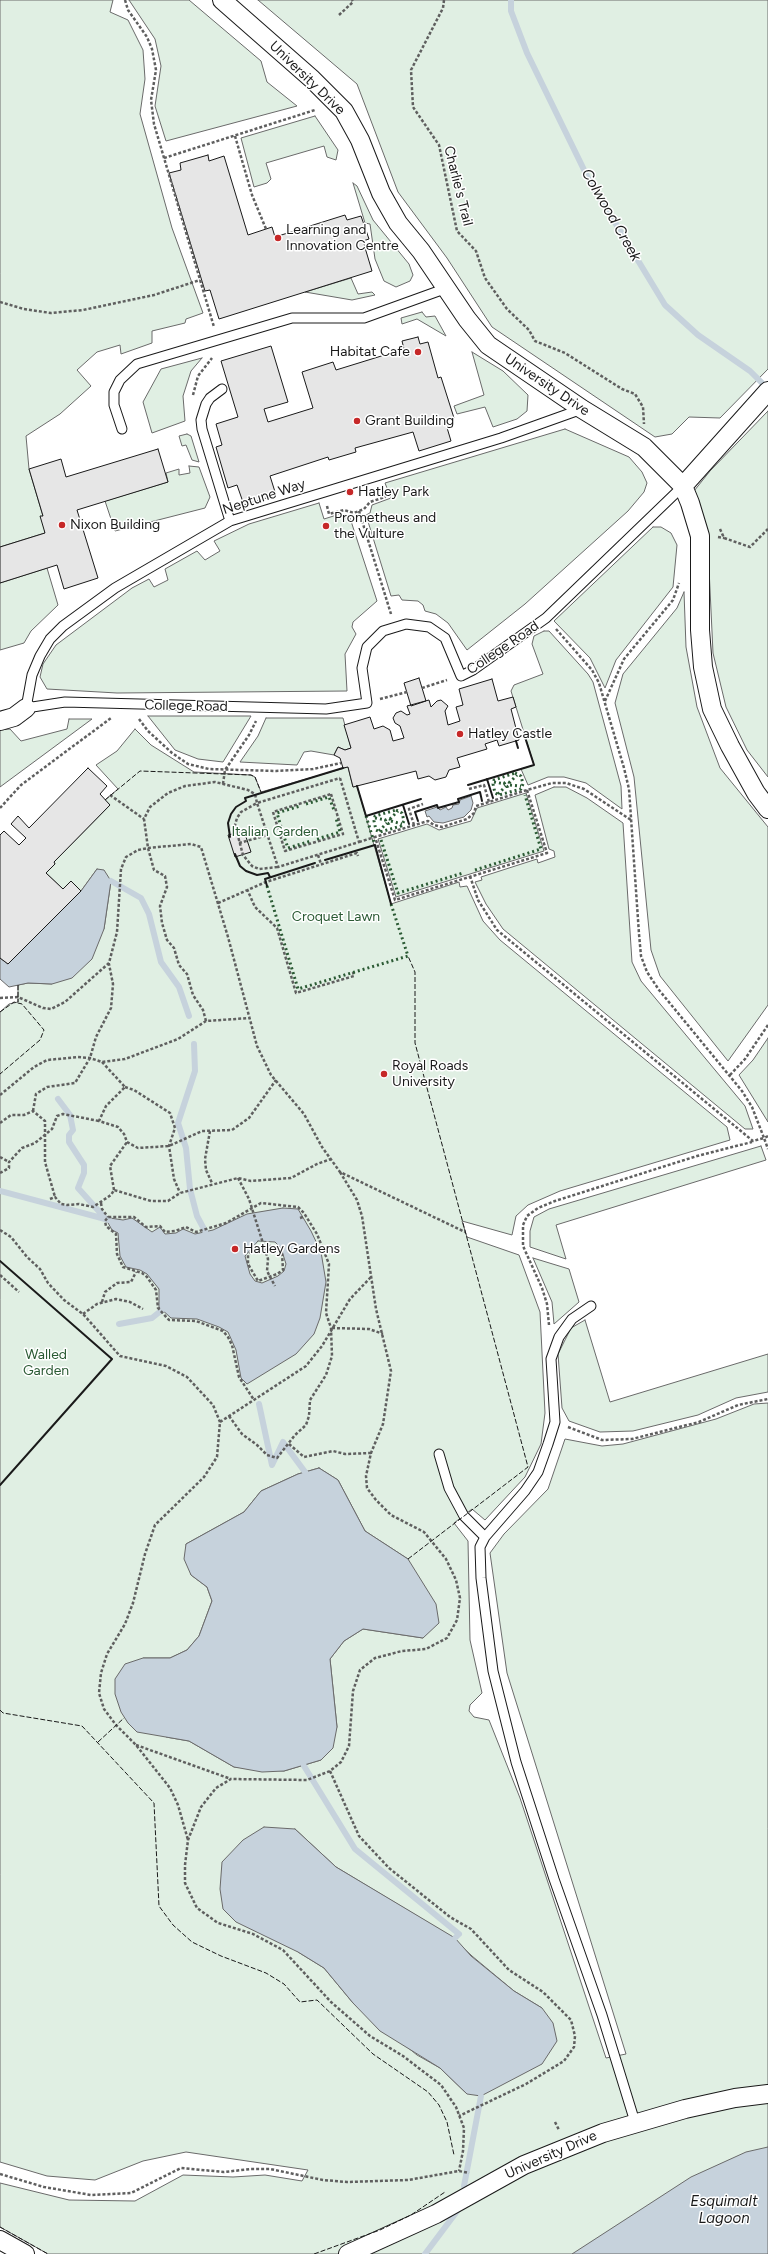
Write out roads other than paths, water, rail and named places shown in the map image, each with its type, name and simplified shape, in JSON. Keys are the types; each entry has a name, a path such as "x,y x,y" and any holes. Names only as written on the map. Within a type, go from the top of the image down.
{"street":[{"name":"University Drive","path":"222,0 337,103 344,111 360,140 381,193 398,224 421,251 467,319 488,345 582,409 644,447 683,486 700,536 701,637 703,667 712,709 730,746 756,793 768,809"},
{"name":"College Road","path":"683,486 768,391"},
{"name":"College Road","path":"0,721 14,717 26,708"},
{"name":"University Drive","path":"348,2254 436,2214 524,2165 590,2138 634,2122 736,2098 768,2094"},
{"path":"0,2240 24,2254"}],"lane":[{"path":"122,429 114,405 114,392 120,380 137,364 292,318 364,318 447,288"},
{"path":"222,389 210,398 206,404 201,420 202,429 230,521"},
{"name":"Neptune Way","path":"26,708 32,675 40,656 50,639 63,626 115,588 230,521 501,438 582,409"},
{"name":"College Road","path":"26,708 65,702 128,705 326,709 367,703 362,673 363,658 367,647 383,631 395,626 418,624 438,631 445,638 461,676 473,670 546,618 683,486"},
{"path":"591,1306 572,1318 559,1337 551,1359 555,1422 538,1472 525,1492 484,1537 480,1547 481,1578 493,1671 516,1762 554,1879 602,2015 634,2122"},
{"path":"439,1454 449,1488 464,1516 484,1537"},
{"path":"736,2098 768,2097"}],"water":[{"path":"471,796 473,803 471,810 464,817 443,823 434,822 429,816 427,817 425,811 437,807 440,810 446,807 448,810 452,808 453,805 459,804 460,800"},
{"path":"97,869 104,870 111,881 104,929 92,959 72,978 52,984 28,983 9,987 0,979 0,958 8,964 81,891"},
{"path":"283,1208 298,1209 321,1252 326,1282 320,1318 314,1334 296,1354 247,1384 241,1378 236,1350 228,1332 197,1319 171,1318 159,1307 159,1289 147,1274 140,1270 126,1267 120,1256 118,1233 112,1230 107,1221 110,1218 123,1220 132,1218 152,1232 160,1227 165,1234 176,1233 183,1229 195,1234 213,1230 247,1214","holes":["258,1241 275,1242 281,1248 286,1264 284,1271 278,1276 262,1283 255,1281 250,1274 245,1256"]},
{"path":"319,1468 338,1480 365,1531 408,1559 436,1604 439,1623 423,1638 363,1629 344,1641 330,1659 337,1727 333,1748 321,1760 284,1771 262,1772 234,1767 189,1741 137,1732 128,1723 121,1712 115,1694 115,1679 125,1664 143,1658 170,1658 187,1650 199,1636 212,1601 207,1587 191,1575 184,1559 186,1544 244,1512 261,1491 298,1474"},
{"path":"264,1827 295,1829 336,1867 455,1938 471,1956 514,1991 542,2008 553,2023 557,2041 542,2064 481,2096 467,2094 440,2068 380,2031 353,2003 324,1968 298,1952 236,1922 223,1909 220,1889 222,1862 243,1840"},
{"name":"Esquimalt Lagoon","path":"768,2147 768,2254 572,2254 691,2177 746,2152"}],"waterway":[{"name":"Colwood Creek","path":"511,0 511,11 527,53 588,178 665,305 698,335 750,371 768,389"},
{"path":"111,881 141,898 149,914 161,962 179,987 189,1016"},
{"path":"194,1044 195,1071 178,1123 186,1148 190,1189 197,1216 205,1231"},
{"path":"58,1099 70,1115 73,1130 69,1135 69,1142 84,1165 84,1173 78,1188 105,1218"},
{"path":"0,1191 109,1220"},
{"path":"119,1324 152,1318 162,1310"},
{"path":"259,1404 272,1465 283,1442 305,1472"},
{"path":"304,1766 355,1849 459,1934 455,1938"},
{"path":"464,2186 481,2096"},
{"path":"425,2254 458,2210"}],"place":[{"name":"Learning and Innovation Centre","path":"278,238"},
{"name":"Habitat Cafe","path":"418,352"},
{"name":"Grant Building","path":"357,421"},
{"name":"Hatley Park","path":"350,492"},
{"name":"Nixon Building","path":"62,525"},
{"name":"Prometheus and the Vulture","path":"326,526"},
{"name":"Hatley Castle","path":"460,734"},
{"name":"Royal Roads University","path":"384,1074"},
{"name":"Hatley Gardens","path":"235,1249"}],"park label":[{"name":"Italian Garden","path":"275,832"},
{"name":"Croquet Lawn","path":"336,917"},
{"name":"Walled Garden","path":"46,1364"}]}
